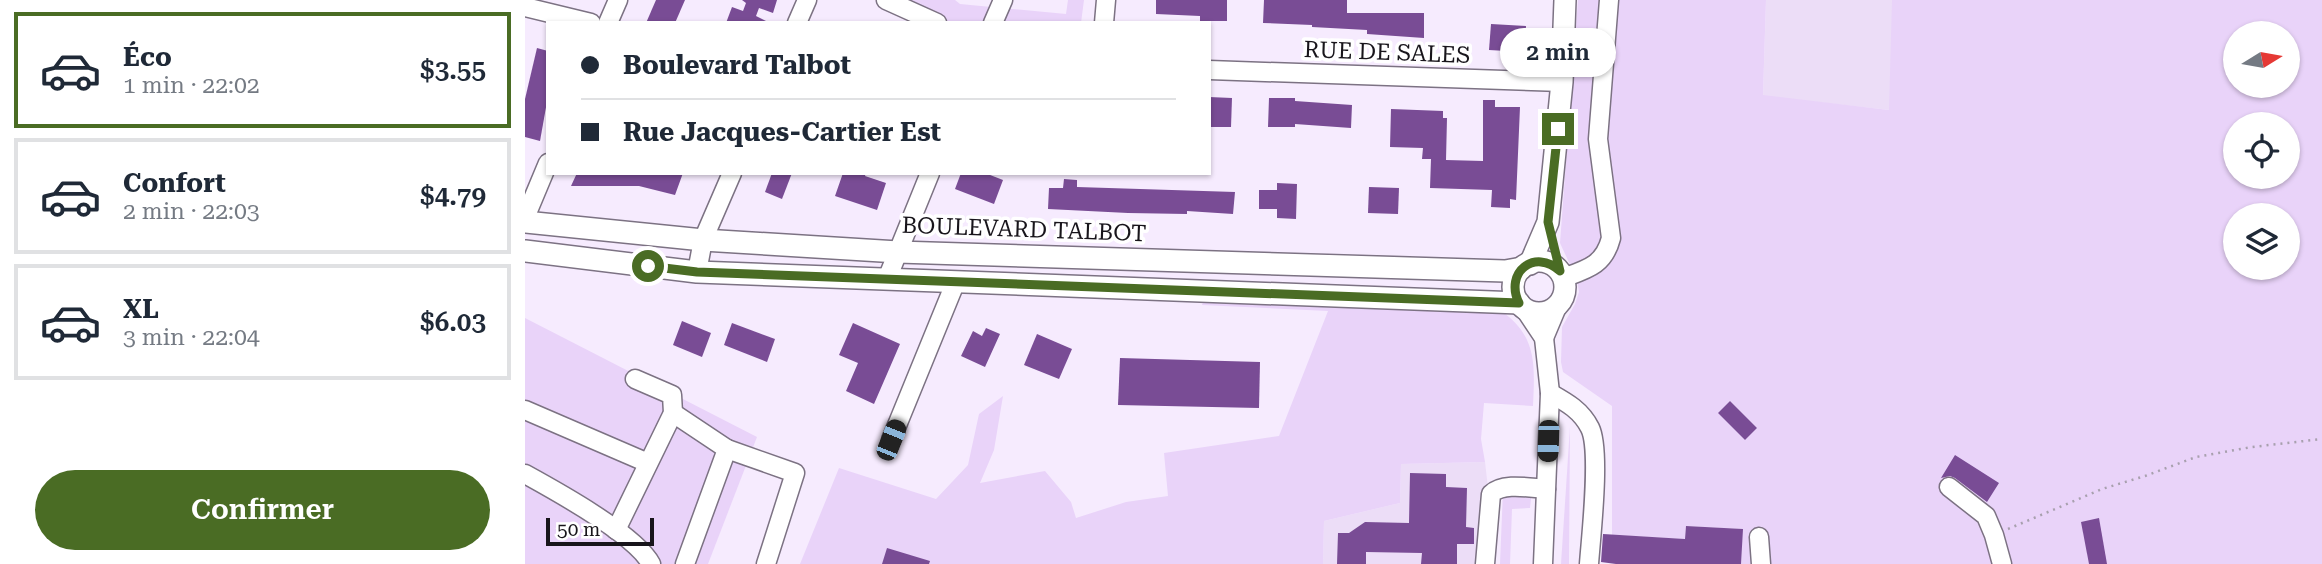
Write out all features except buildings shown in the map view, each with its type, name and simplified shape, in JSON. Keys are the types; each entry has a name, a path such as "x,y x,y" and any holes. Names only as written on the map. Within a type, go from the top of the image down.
{"main road":[{"path":"525,251 697,272 1521,305 1539,313 1557,307 1563,298 1562,275 1548,222 1562,82 1565,0"},
{"name":"BOULEVARD TALBOT","path":"525,220 703,240 898,252 1505,271 1526,266"},
{"path":"1521,305 1514,286 1515,279 1526,266 1548,222"},
{"path":"1526,266 1547,263 1562,275"}],"street":[{"path":"609,21 618,0"},
{"path":"798,21 807,0"},
{"path":"886,0 933,21"},
{"path":"994,21 1003,0"},
{"path":"1104,21 1106,0"},
{"path":"1562,275 1589,269 1607,253 1611,237 1598,139 1609,0"},
{"path":"525,7 583,21"},
{"name":"RUE DE SALES","path":"1211,70 1562,82"},
{"path":"525,220 546,168"},
{"path":"697,272 703,240 731,175"},
{"path":"887,279 929,175"},
{"path":"891,440 956,281"},
{"path":"1521,305 1544,338 1550,393 1543,564"},
{"path":"1544,338 1557,307"},
{"path":"616,530 673,413 672,395 635,379"},
{"path":"1550,393 1575,407 1591,430 1595,463 1589,564"},
{"path":"525,410 648,463"},
{"path":"673,413 727,449 795,473 766,564"},
{"path":"685,564 727,449"},
{"path":"525,474 625,535 647,562 667,564"},
{"path":"1485,564 1491,494 1496,489 1505,487 1546,489"},
{"path":"1949,487 1986,516 2002,564"},
{"path":"1759,537 1761,564"}],"path":[{"path":"1994,535 2102,489 2145,477 2196,457 2322,439"}],"shaded area":[{"path":"886,0 955,0 960,4 1066,14 1068,0 1084,0 1081,21 933,21"},
{"path":"1578,0 1766,0 1763,95 1889,110 1892,0 2322,0 2322,564 1741,564 1742,529 1686,526 1685,539 1612,535 1612,406 1563,372 1561,362 1562,327 1579,292 1577,280 1560,243","holes":["1730,401 1757,428 1745,440 1718,413"]},
{"path":"1766,0 1893,0 1890,110 1763,96"},
{"path":"1205,295 1497,308 1520,328 1531,350 1533,406 1484,403 1481,439 1485,462 1401,464 1400,503 1324,521 1323,564 800,564 839,468 936,499 968,465 979,414 1003,396 994,450 980,483 1045,471 1071,502 1076,518 1126,502 1168,496 1164,453 1279,436 1328,311 1202,305"},
{"path":"525,318 757,437 708,564 525,564"},
{"path":"1570,427 1569,564 1561,564"},
{"path":"1485,462 1489,497 1485,564 1323,564 1324,521 1400,503 1401,464"},
{"path":"1532,489 1530,508 1512,509 1510,564 1500,564 1503,490"}],"route":[{"path":"648,266 697,272 1504,300 1519,303 1514,286 1517,274 1522,268 1540,262 1560,271 1548,222 1558,129"}]}
